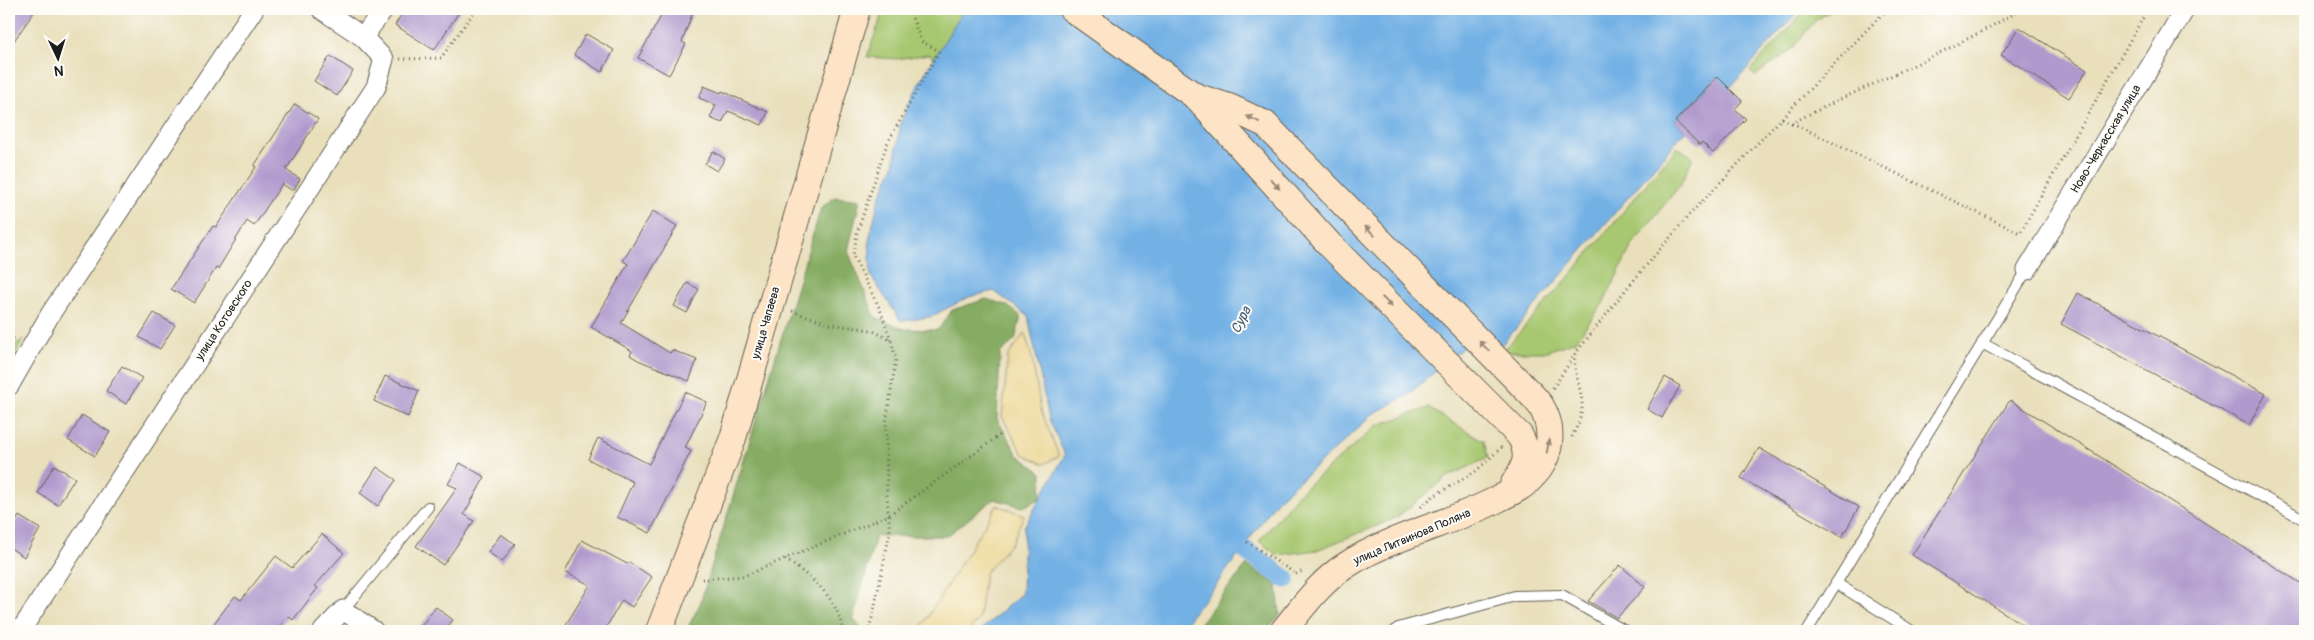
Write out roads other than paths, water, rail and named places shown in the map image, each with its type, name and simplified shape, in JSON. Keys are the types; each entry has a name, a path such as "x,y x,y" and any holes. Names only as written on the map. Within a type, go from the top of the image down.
{"main road":[{"name":"улица Чапаева","path":"659,631 733,438 857,9"},
{"path":"1072,9 1195,96 1330,245 1520,436 1526,447 1526,457 1522,471 1507,494"},
{"name":"улица Литвинова Поляна","path":"1195,96 1229,107 1265,124 1518,381 1544,412 1550,432 1549,446 1544,461 1534,476 1483,507 1378,549 1346,565 1312,596 1283,631"}],"street":[{"path":"9,386 51,313 254,9"},
{"path":"321,9 362,37 384,9"},
{"name":"Ново-Черкасская улица","path":"2027,270 2185,9"},
{"name":"улица Котовского","path":"18,631 21,630 376,87 384,59 362,37"},
{"path":"323,631 343,610 374,631"}],"lane":[{"path":"1806,631 2027,270"},
{"path":"1982,343 2305,520"},
{"path":"343,610 428,507"},
{"path":"1836,583 1912,631"},
{"path":"1395,631 1398,628 1515,596 1562,595 1625,631"}],"water":[{"name":"Сура","path":"964,9 1800,9 1729,89 1717,77 1675,121 1685,131 1493,355 1475,337 1408,395 1373,414 1279,498 1216,585 1191,615 1184,631 980,631 1022,593 1024,527 1065,455 1049,419 1028,316 994,291 969,297 930,317 901,321 871,276 869,240 879,199 894,165 901,121 918,85"}],"waterway":[{"path":"1242,548 1286,579"}]}
